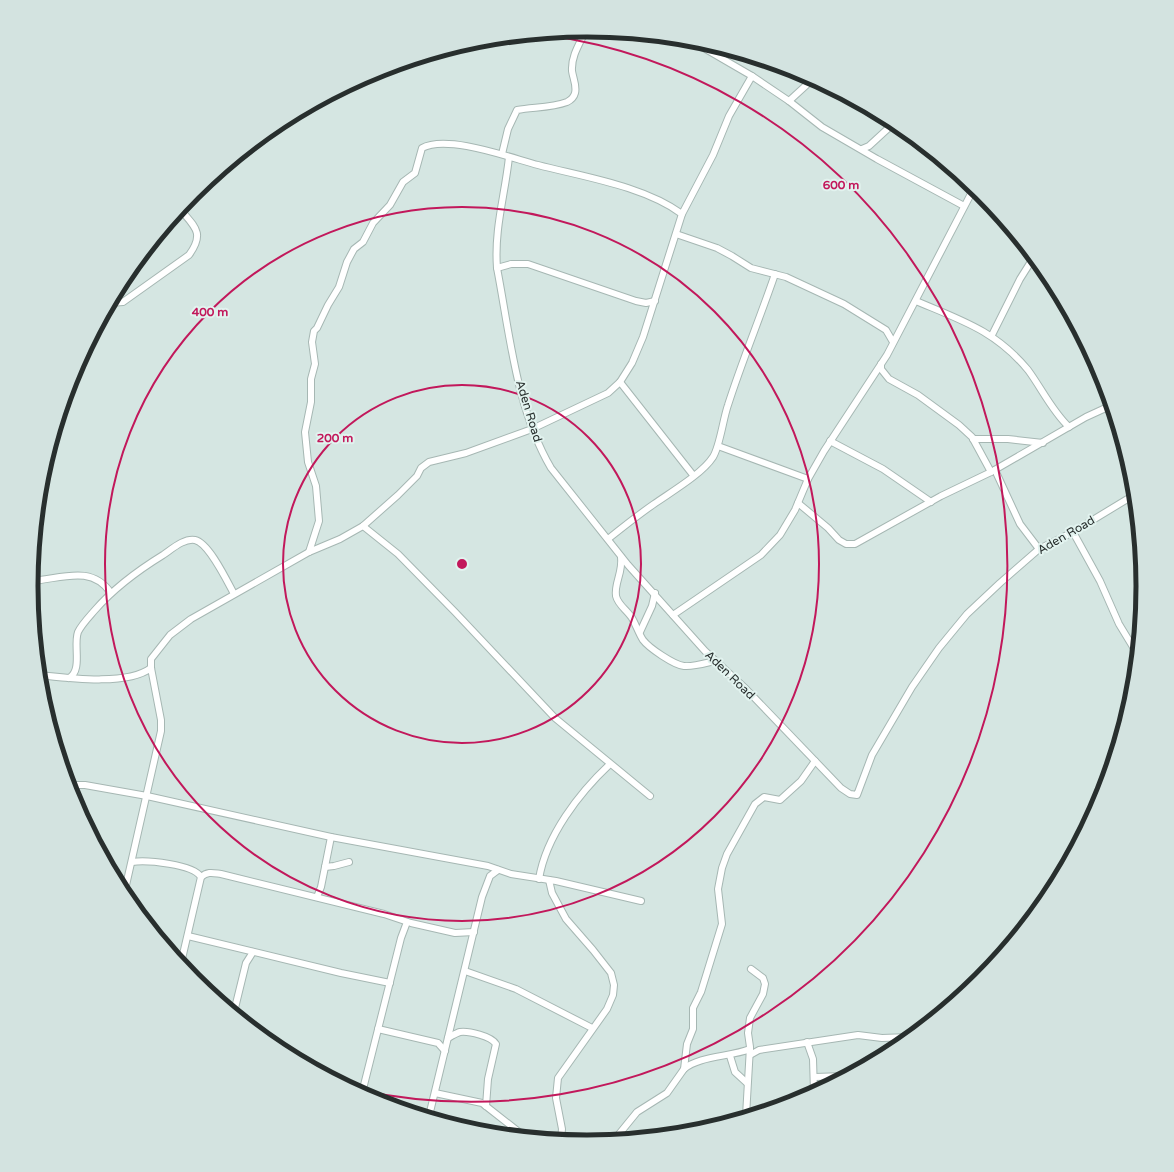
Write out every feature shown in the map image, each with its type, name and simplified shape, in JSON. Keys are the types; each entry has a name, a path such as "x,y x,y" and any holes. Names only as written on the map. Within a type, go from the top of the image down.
{"street":[{"path":"502,154 508,129 517,110 568,102 573,98 575,88 572,72 573,63 576,50 582,37"},
{"path":"711,52 752,76 822,126 877,159 964,206"},
{"path":"127,884 161,732 161,720 150,668 151,659 170,635 191,619 309,552 340,539 363,526 398,495 417,476 421,468 429,462 466,453 532,429 608,393 620,382 632,363 655,301 682,214 713,155 729,116 752,76"},
{"path":"789,101 808,84"},
{"path":"862,149 869,146 889,128"},
{"path":"309,552 319,521 316,486 308,462 305,440 305,432 311,402 311,379 315,364 312,337 330,299 339,287 347,262 354,249 358,247 367,236 373,223 390,205 403,182 415,173 422,148 431,144 489,150 509,157 640,193 674,208 682,214"},
{"name":"Aden Road","path":"509,157 498,220 495,248 497,268 517,372 532,429 551,468 620,555 673,616 715,661 735,678 841,788 850,794 857,795 872,756 912,687 939,648 968,614 1000,583 1039,549 1073,532 1128,498"},
{"path":"673,616 761,555 780,535 798,503 808,479 830,440 881,364 916,301 971,194"},
{"path":"117,303 123,302 189,255 197,244 198,235 194,227 183,214"},
{"path":"676,234 717,248 750,268 775,274 844,304 886,330 898,332"},
{"path":"992,335 1030,262"},
{"path":"497,268 511,264 528,264 636,301 646,303 655,301"},
{"path":"608,539 693,476 708,462 718,446 722,423 728,403 759,322 775,274"},
{"path":"916,301 992,335 1016,356 1040,386 1058,415 1069,427"},
{"path":"886,330 893,342"},
{"path":"881,364 881,369 889,378 918,394 959,425 973,439 993,471 1020,524 1039,549"},
{"path":"873,376 889,378"},
{"path":"620,382 693,476"},
{"path":"798,503 828,528 839,540 850,545 867,539 931,502 993,471 1069,427 1106,408"},
{"path":"973,439 1008,439 1043,443"},
{"path":"830,440 883,469 931,502"},
{"path":"718,446 808,479"},
{"path":"363,526 398,554 555,718 650,796"},
{"path":"1073,532 1100,580 1119,624 1132,646"},
{"path":"69,678 74,674 76,668 76,641 78,633 111,593 142,567 177,546 191,540 199,542 206,548 234,594"},
{"path":"620,555 622,565 620,577 616,586 616,594 620,604 629,613 642,638 648,646 672,662 685,666 715,661"},
{"path":"38,580 68,576 98,578 111,593"},
{"path":"640,632 652,606 654,593"},
{"path":"46,676 84,680 125,678 137,676 150,668"},
{"path":"684,1069 687,1044 693,1029 693,1008 701,992 720,935 722,910 718,889 727,854 755,804 764,797 780,800 800,782 815,761"},
{"path":"539,879 548,851 571,808 577,799 610,764"},
{"path":"76,785 86,785 146,796 331,837 482,865 511,874 549,880 640,901"},
{"path":"317,897 321,887 331,837"},
{"path":"132,862 147,861 176,866 197,872 202,877"},
{"path":"325,867 349,862"},
{"path":"430,1112 486,884 490,876 498,870"},
{"path":"183,957 202,877 205,874 212,872 317,897 384,914 407,922 455,933 474,932"},
{"path":"549,880 552,893 566,919 611,973 614,986 613,995 607,1008 558,1078 556,1098 562,1134"},
{"path":"364,1087 407,922"},
{"path":"188,936 390,983"},
{"path":"235,1007 246,963 253,952"},
{"path":"746,1111 750,1052 750,1018 763,994 765,984 760,974 751,969"},
{"path":"465,971 516,989 592,1028"},
{"path":"378,1029 438,1043 445,1051"},
{"path":"448,1038 459,1032 486,1036 493,1040 496,1044 488,1079 486,1106"},
{"path":"618,1134 637,1112 667,1093 684,1069 691,1063 759,1050 858,1035 882,1038 899,1037"},
{"path":"807,1042 813,1059 814,1085"},
{"path":"730,1056 738,1076 747,1084"},
{"path":"814,1077 833,1076"},
{"path":"435,1093 482,1103 510,1129"}]}
